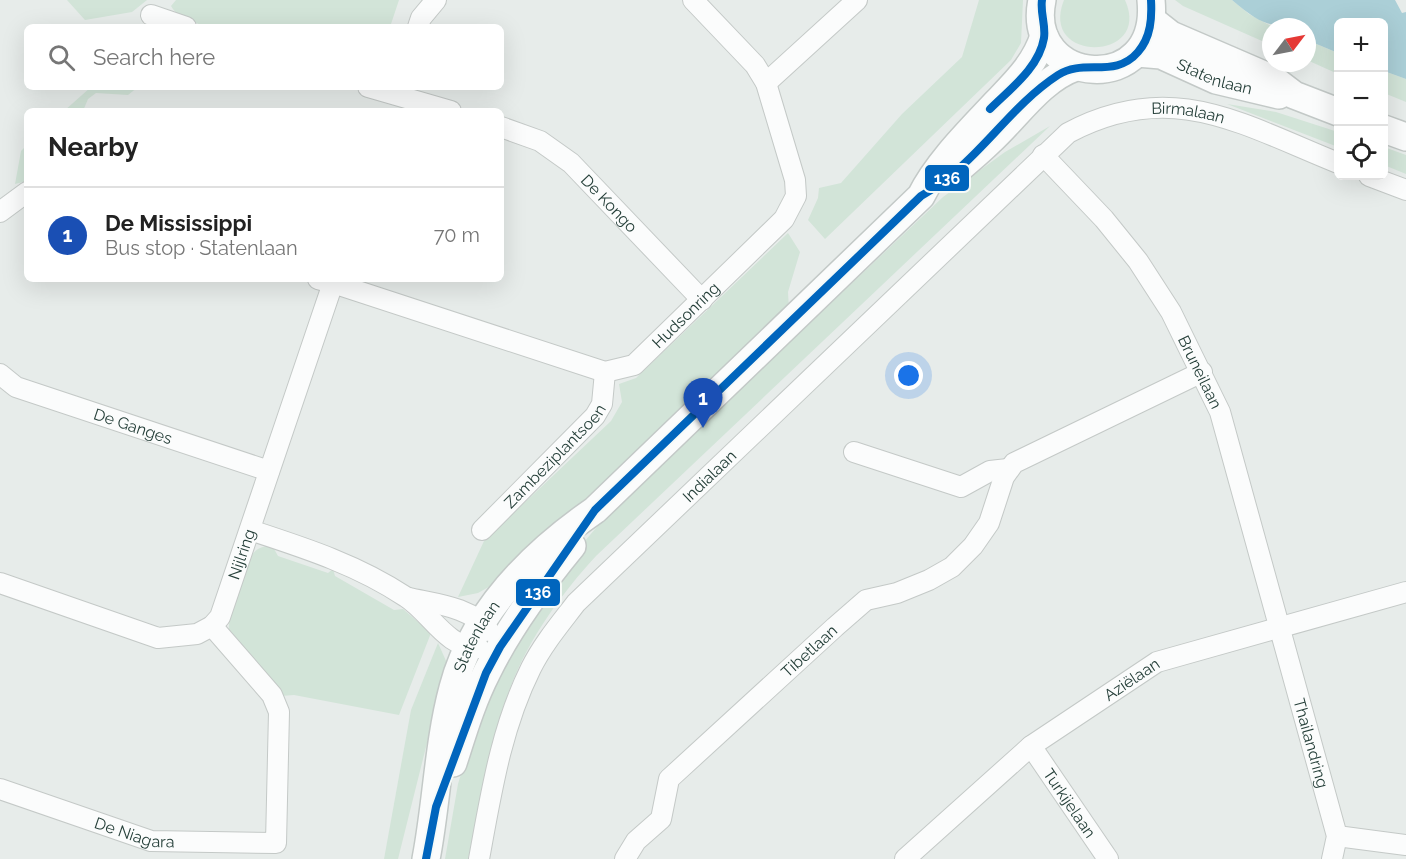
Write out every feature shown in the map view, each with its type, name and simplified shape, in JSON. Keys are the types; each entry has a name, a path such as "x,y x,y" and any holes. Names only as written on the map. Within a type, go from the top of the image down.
{"main road":[{"path":"1042,0 1040,20 1044,36 1052,50 1076,67 1092,70 1109,69 1124,63 1137,53 1148,38 1151,10"},
{"name":"Statenlaan","path":"1151,10 1172,35 1273,79 1294,95 1334,110"},
{"name":"Statenlaan","path":"921,196 927,184 976,125 1026,72 1038,56 1044,36"},
{"name":"Statenlaan","path":"1137,53 1161,55 1216,80 1277,95 1294,95"},
{"name":"Statenlaan","path":"436,807 437,778 453,688 467,648 481,620 510,584 573,526 596,510 921,196 934,190 977,153 1056,76 1076,67"},
{"path":"1388,131 1406,137"},
{"name":"Statenlaan","path":"426,859 436,807 474,701 500,647 596,510"}],"street":[{"path":"419,24 421,18 436,0"},
{"name":"Hudsonring","path":"605,372 634,365 784,219 796,196 795,180 766,83 755,65 693,0"},
{"path":"766,83 857,0"},
{"path":"151,15 177,24"},
{"path":"376,90 439,108"},
{"name":"Birmalaan","path":"1043,155 1068,133 1083,125 1111,114 1155,106 1191,108 1218,115 1334,161"},
{"name":"De Kongo","path":"504,128 540,141 572,163 702,300"},
{"name":"Bruneilaan","path":"1043,155 1104,219 1138,261 1171,312 1202,372 1220,412 1235,461 1280,628"},
{"name":"Indialaan","path":"479,859 494,775 512,711 532,666 576,603 1043,155"},
{"path":"1380,180 1406,190"},
{"path":"0,212 24,194"},
{"name":"Nijlring","path":"212,626 220,617 250,530 327,282"},
{"path":"334,282 605,372"},
{"name":"Zambeziplantsoen","path":"482,530 595,416 602,404 605,372"},
{"path":"854,452 961,487 990,471 1008,469 1014,463 1202,372"},
{"name":"De Ganges","path":"0,374 16,387 269,471"},
{"name":"Tibetlaan","path":"625,859 636,841 661,819 669,779 835,627 866,600 897,593 929,580 952,567 966,553 989,523 1008,469"},
{"path":"250,530 352,566 409,598 440,629 467,648 500,647"},
{"path":"0,583 158,638 197,634 212,626"},
{"name":"Aziëlaan","path":"905,859 1031,746 1157,662 1406,592"},
{"path":"409,598 450,607 481,620 500,647"},
{"name":"De Niagara","path":"0,789 151,841 276,851 279,712 272,695 212,626"},
{"name":"Thailandring","path":"1280,628 1337,836 1332,859"},
{"name":"Turkijelaan","path":"1031,746 1108,859"},
{"path":"1337,836 1406,845"}],"green space":[{"path":"67,0 147,0 132,12 85,20"},
{"path":"176,0 399,0 391,24 199,24 187,20 171,6"},
{"path":"979,0 1023,0 1021,43 1011,60 825,239 808,220 818,198 819,188 841,183 902,114 962,57"},
{"path":"1064,0 1125,0 1129,20 1124,35 1111,44 1095,47 1079,44 1066,36 1060,21"},
{"path":"1175,0 1232,0 1262,21 1262,41 1183,6"},
{"path":"1316,44 1334,51 1334,72 1316,64"},
{"path":"1388,72 1406,79 1406,102 1388,95"},
{"path":"88,90 134,90 128,95 96,93 88,99 84,108 67,108"},
{"path":"1227,104 1276,112 1334,131 1334,145"},
{"path":"1050,126 596,556 571,585 547,617 527,651 503,707 481,793 468,859 445,859 458,784 480,711 550,582 607,515 943,197 1005,152"},
{"path":"24,148 24,182 15,184 21,151"},
{"path":"1388,148 1406,155 1406,174 1388,167"},
{"path":"788,233 800,252 788,292 789,309 494,584 478,593 458,597 484,541 611,421 622,402 619,384 636,378"},
{"path":"268,546 273,547 278,556 328,573 333,569 335,576 394,610 403,609 431,633 399,715 294,695 281,696 229,632 233,605 249,561 257,550"},
{"path":"438,643 447,663 398,859 384,859 411,710"}],"water":[{"path":"1232,0 1395,0 1402,13 1406,12 1406,79 1388,72 1388,18 1334,18 1334,51 1316,44 1316,18 1262,18 1262,21"}],"transit line":[{"name":"136","path":"990,109 1023,77 1041,49 1044,38 1042,0"},
{"name":"136","path":"426,859 436,807 486,673 500,647 595,510 921,196 960,168 1040,89 1068,70 1119,65 1138,52 1146,40 1150,27 1151,0"}],"place":[{"name":"De Mississippi","path":"703,428"}]}
